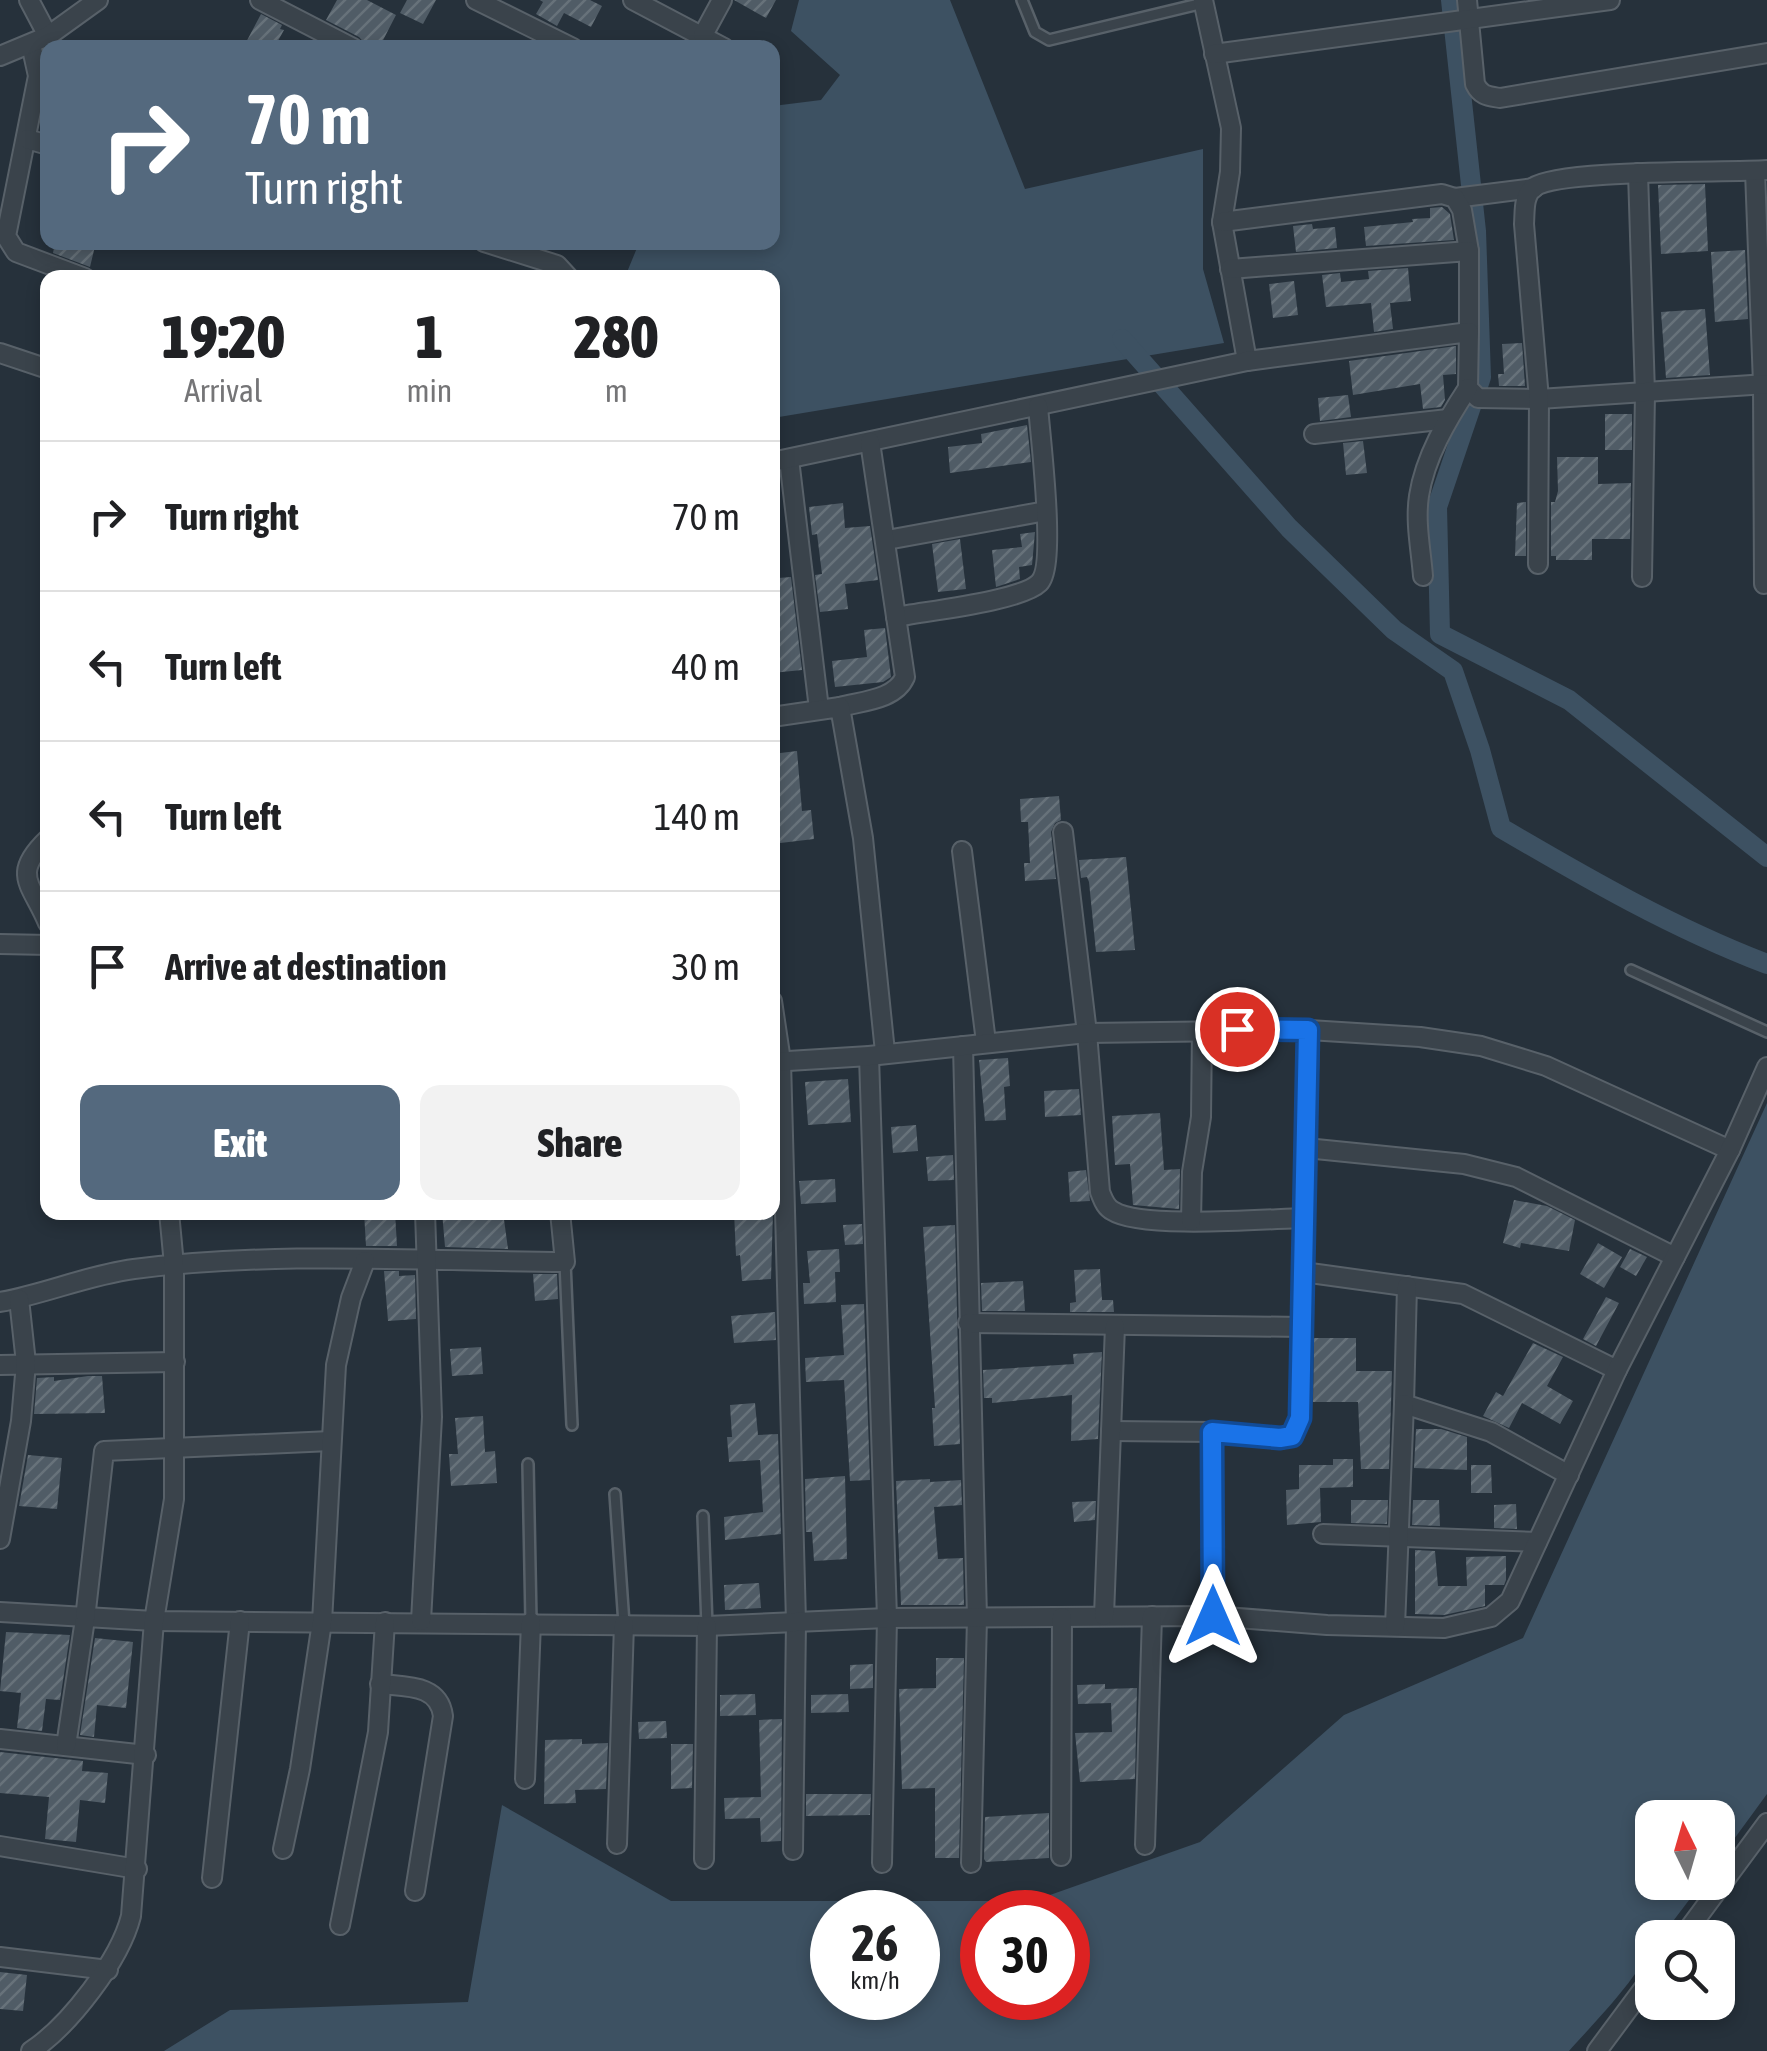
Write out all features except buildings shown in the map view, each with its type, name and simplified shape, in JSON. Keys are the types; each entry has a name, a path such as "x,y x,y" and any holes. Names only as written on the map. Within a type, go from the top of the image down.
{"street":[{"path":"29,0 40,40 38,76 3,242 16,252 64,270"},
{"path":"0,56 40,40 98,0"},
{"path":"260,0 338,40"},
{"path":"476,0 557,40"},
{"path":"634,0 710,40"},
{"path":"702,35 722,0"},
{"path":"1467,0 1475,84 1487,96 1500,98 1767,52"},
{"path":"1214,54 1610,0"},
{"path":"1203,2 1231,128 1230,172 1222,222 1247,361"},
{"path":"27,140 40,142"},
{"path":"1222,222 1427,195 1455,198 1534,188 1550,181 1761,170 1764,584"},
{"path":"1638,174 1645,393 1642,577"},
{"path":"1534,188 1526,198 1524,224 1539,400 1538,564"},
{"path":"1423,576 1418,498 1422,478 1448,419 1473,393 1469,251 1462,210 1455,198"},
{"path":"509,250 557,265 562,270"},
{"path":"1230,269 1469,251"},
{"path":"819,710 781,460 1247,361 1469,332"},
{"path":"0,353 40,367"},
{"path":"1473,393 1539,400 1765,384"},
{"path":"896,617 1022,594 1040,583 1046,572 1046,510 1038,406"},
{"path":"1314,434 1448,419"},
{"path":"780,716 888,695 901,687 905,677 870,442"},
{"path":"887,540 1046,510"},
{"path":"840,707 862,838 877,1054 887,1618 882,1862"},
{"path":"1063,832 1104,1203 1113,1212 1130,1218 1303,1218"},
{"path":"40,846 26,866 26,879 40,907"},
{"path":"962,851 986,1042"},
{"path":"0,944 40,945"},
{"path":"1191,1221 1192,1172 1201,1117 1202,1029"},
{"path":"780,1061 1087,1033 1308,1030 1420,1037 1481,1046 1546,1066 1730,1150"},
{"path":"1110,1431 1292,1436 1300,1418 1308,1030"},
{"path":"963,1046 977,1618 970,1862"},
{"path":"0,1612 154,1621 708,1626 887,1618 1213,1616 1327,1625 1444,1628 1490,1617 1510,1600 1617,1370 1730,1150 1767,1067"},
{"path":"1306,1148 1464,1164 1516,1177 1675,1257"},
{"path":"780,1150 796,1622 794,1850"},
{"path":"31,2051 45,2042 108,1970 126,1936 137,1869 154,1621 173,1525 174,1265 169,1220"},
{"path":"421,1622 432,1418 425,1220"},
{"path":"0,1538 21,1421 26,1363 9,1300 114,1273 174,1265 236,1261 564,1262 561,1220"},
{"path":"283,1849 300,1769 322,1622 330,1441 340,1335 365,1261"},
{"path":"1304,1272 1463,1294 1617,1370"},
{"path":"1396,1626 1406,1286"},
{"path":"968,1323 1302,1327"},
{"path":"1104,1616 1114,1326"},
{"path":"0,1366 175,1362"},
{"path":"1404,1404 1491,1432 1569,1475"},
{"path":"1212,1432 1213,1616"},
{"path":"66,1746 104,1451 330,1441"},
{"path":"1323,1534 1537,1542"},
{"path":"1145,1846 1152,1616"},
{"path":"1061,1856 1062,1617"},
{"path":"212,1878 240,1622"},
{"path":"340,1925 371,1777 384,1622"},
{"path":"525,1779 530,1622"},
{"path":"617,1844 624,1624"},
{"path":"704,1859 708,1626"},
{"path":"380,1684 424,1690 442,1706 414,1891"},
{"path":"0,1739 146,1755"},
{"path":"1695,1920 1767,1823"},
{"path":"0,1846 137,1869"},
{"path":"0,1956 108,1970"},
{"path":"1598,2051 1635,2000"}],"lane":[{"path":"1022,0 1035,32 1049,40 1203,2"},
{"path":"1631,970 1767,1032"},
{"path":"564,1262 572,1425"},
{"path":"528,1464 530,1622"},
{"path":"616,1494 624,1624"},
{"path":"703,1516 708,1626"}],"water":[{"path":"799,0 950,0 1025,189 1203,149 1203,269 1224,343 780,417 780,270 628,270 636,250 780,250 780,105 821,100 840,75 791,31"},
{"path":"1767,1103 1767,1794 1735,1838 1735,1800 1635,1800 1635,1900 1689,1900 1674,1920 1635,1920 1635,1974 1569,2051 164,2051 230,2010 468,2002 502,1805 671,1901 810,1901 810,2020 940,2020 940,1901 960,1901 960,2020 1090,2020 1090,1890 1064,1890 1200,1842 1344,1715 1523,1638"}],"waterway":[{"path":"1451,0 1476,231 1481,377 1437,507 1440,634 1569,700 1767,857"},
{"path":"1122,339 1289,528 1394,630 1453,671 1501,828 1664,919 1767,964"}],"route":[{"path":"1213,1616 1212,1432 1280,1438 1292,1436 1300,1418 1308,1030 1237,1029"}]}
